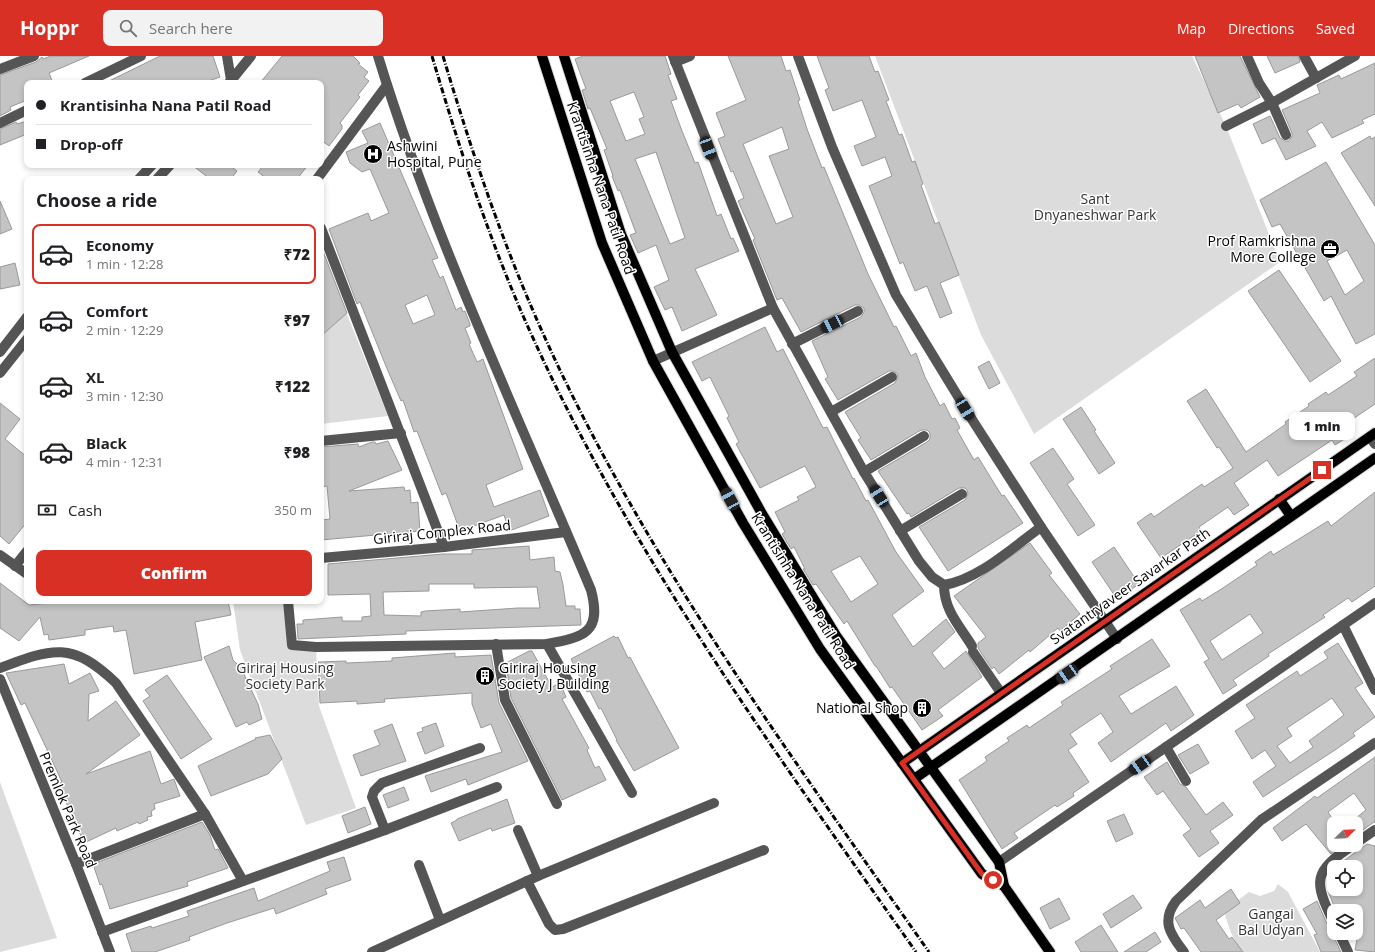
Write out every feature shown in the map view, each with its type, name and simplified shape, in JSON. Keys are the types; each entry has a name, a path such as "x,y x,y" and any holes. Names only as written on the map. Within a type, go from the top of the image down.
{"main road":[{"name":"Krantisinha Nana Patil Road","path":"542,56 602,243 653,361 743,523 820,649 982,874 1004,886"},
{"name":"Krantisinha Nana Patil Road","path":"564,56 621,234 672,352 761,512 813,599 837,637 998,862 1004,886 1050,952"},
{"name":"Svatantryaveer Savarkar Path","path":"902,763 1105,619 1279,499 1373,438"},
{"path":"914,779 1375,458"},
{"path":"1279,499 1291,516"}],"street":[{"path":"0,69 34,56"},
{"path":"91,80 141,56"},
{"path":"227,56 230,80"},
{"path":"232,80 251,56"},
{"path":"288,604 292,645 316,647 547,644 572,639 581,635 590,628 595,618 591,590 467,301 404,137 378,56"},
{"path":"690,56 674,59 773,308 864,472 919,562 932,577 944,585 958,583 971,577 1040,527"},
{"path":"798,56 832,147 896,295 1040,527 1105,619 1117,639"},
{"path":"1247,56 1259,83 1272,103 1286,135"},
{"path":"1304,56 1316,78"},
{"path":"1226,126 1272,103 1355,56"},
{"path":"319,176 387,86"},
{"path":"0,123 24,111"},
{"path":"142,176 149,168"},
{"path":"160,176 167,168"},
{"path":"324,236 444,546"},
{"path":"653,361 773,308"},
{"path":"792,344 858,311"},
{"path":"0,352 24,321"},
{"path":"0,373 24,342"},
{"path":"831,412 892,378"},
{"path":"324,441 401,433"},
{"path":"864,472 924,436"},
{"path":"900,531 962,494"},
{"name":"Giriraj Complex Road","path":"324,558 566,532"},
{"path":"15,566 24,554"},
{"path":"0,555 24,572"},
{"path":"944,585 944,599 948,608 972,649 1001,693"},
{"path":"998,862 1375,603"},
{"path":"1343,625 1375,690"},
{"path":"496,644 505,700 557,804"},
{"path":"547,644 632,793"},
{"path":"0,668 31,656 52,652 71,653 86,658 100,668 116,683 205,814 243,881"},
{"name":"Premlok Park Road","path":"0,679 76,864 110,952"},
{"path":"1184,952 1175,940 1167,923 1169,910 1176,901 1261,820 1375,743"},
{"path":"1166,747 1186,781"},
{"path":"385,830 372,797 374,791 382,782 480,748"},
{"path":"102,932 385,830 497,786"},
{"path":"372,952 538,876 714,803"},
{"path":"76,864 205,814"},
{"path":"518,830 538,876"},
{"path":"1363,838 1375,830"},
{"path":"527,881 549,924 555,930 563,929 764,850"},
{"path":"1327,910 1320,876 1324,867 1344,852"},
{"path":"419,865 440,920"},
{"path":"1342,940 1348,952"}],"green space":[{"name":"Sant Dnyaneshwar Park","path":"875,56 1192,56 1226,126 1280,262 1034,434 981,335"},
{"path":"324,257 388,416 324,424"},
{"name":"Giriraj Housing Society Park","path":"233,604 288,604 292,645 316,647 319,706 356,808 306,825 240,650"},
{"path":"0,782 57,938 0,952"},
{"name":"Gangai Bal Udyan","path":"1278,884 1288,892 1320,952 1242,952 1231,933 1225,915 1237,901 1249,892 1260,896 1274,891"}],"building":[{"path":"51,56 89,56 49,73 52,80 24,80 24,101 10,107 11,110 0,116 0,75 36,62 42,57 43,59"},
{"path":"160,56 213,56 220,77 212,80 111,80"},
{"path":"282,56 353,56 360,63 358,64 368,72 364,77 369,81 358,95 360,97 340,123 342,125 342,129 329,146 324,142 324,80 262,80"},
{"path":"583,56 665,56 671,74 668,75 677,99 671,101 682,131 695,163 698,162 717,216 721,214 731,239 733,238 739,251 695,269 717,315 682,331 672,307 665,310 654,287 669,280 656,245 638,253 630,235 636,233 620,190 618,191 612,176 604,150 607,149 590,108 588,109 582,90 586,89 575,59","holes":["634,92 644,117 639,119 645,134 626,141 610,101","656,152 685,238 670,244 635,159"]},
{"path":"728,56 781,56 786,71 790,70 800,100 798,101 807,129 822,168 824,167 868,274 894,327 896,326 911,356 916,353 925,377 940,406 944,403 952,419 955,418 960,428 957,430 974,460 978,457 1002,496 1004,495 1023,523 948,571 919,527 965,500 968,494 967,490 965,488 959,488 911,517 909,513 907,514 878,471 927,442 930,439 930,433 927,430 921,430 871,460 858,440 861,438 845,412 895,383 898,377 897,373 889,371 838,400 825,379 828,377 812,341 861,317 864,312 864,308 859,305 855,305 801,332 782,298 777,300 753,240 755,239 738,201 744,198 733,171 731,172 718,139 725,136 716,113 746,100","holes":["782,127 789,149 769,156 793,217 776,224 743,144"]},
{"path":"817,56 869,56 875,72 878,71 889,100 886,101 899,135 902,134 912,162 915,161 923,184 921,185 935,224 939,222 959,275 940,283 952,313 940,318 927,286 915,291 903,262 900,264 869,186 892,176 885,157 862,166 854,146 876,137 862,100 833,111 825,90 829,88"},
{"path":"1195,56 1240,56 1260,97 1241,108 1238,104 1218,113"},
{"path":"1267,56 1298,56 1300,62 1275,73"},
{"path":"1375,63 1375,114 1362,120 1364,123 1332,138 1322,122 1307,131 1316,146 1286,160 1275,138 1262,144 1253,124 1270,116 1280,138 1285,141 1289,141 1292,133 1282,110 1320,93 1317,85 1339,75 1341,79"},
{"path":"16,122 17,124 24,122 24,135 0,145 0,129"},
{"path":"380,123 438,258 432,260 440,278 443,276 456,310 461,307 463,312 465,311 470,324 470,326 465,328 471,343 469,344 477,362 483,359 523,469 486,485 494,507 540,490 549,516 509,531 504,515 460,531 446,493 442,495 417,431 414,432 403,400 401,401 360,302 357,304 329,229 368,213 371,221 389,213 370,169 362,172 350,163 346,152 368,143 362,131","holes":["427,295 435,315 413,324 405,305"]},
{"path":"1370,136 1371,139 1375,137 1375,206 1341,153"},
{"path":"1326,162 1375,245 1375,334 1356,344 1331,296 1324,301 1280,224 1272,227 1260,200","holes":["1347,250 1364,281 1345,295 1327,261"]},
{"path":"196,168 233,168 237,171 233,176 206,176"},
{"path":"261,168 306,168 299,176 263,176 258,172"},
{"path":"0,201 12,229 0,234"},
{"path":"324,254 347,313 324,333"},
{"path":"15,263 20,285 0,289 0,267"},
{"path":"1279,270 1341,361 1310,382 1248,291"},
{"path":"765,327 777,352 783,349 823,428 827,427 853,479 854,478 866,501 868,500 896,552 924,591 892,615 913,647 946,619 955,632 932,653 944,669 966,651 982,677 938,710 943,716 922,730 892,687 890,688 847,621 844,624 816,584 813,585 803,569 805,569 794,547 791,549 782,534 785,532 775,512 799,500 797,497 816,487 805,466 760,488 736,444 739,442 727,418 729,416 710,377 702,381 692,362","holes":["860,556 878,584 851,602 831,571"]},
{"path":"1375,358 1375,404 1347,423 1354,433 1335,445 1332,440 1278,476 1267,460 1234,483 1249,505 1234,515 1228,507 1199,527 1201,531 1161,558 1137,523 1151,513 1154,517 1202,484 1204,487 1233,468 1219,447 1217,448 1187,401 1206,389 1246,452 1286,424 1285,422 1309,406 1308,404 1326,392 1328,395 1357,376 1354,372"},
{"path":"989,361 1000,383 989,389 978,367"},
{"path":"0,403 20,419 5,439 24,455 24,526 9,544 0,536"},
{"path":"1081,407 1096,430 1094,431 1115,463 1099,474 1063,419"},
{"path":"388,441 402,470 349,491 404,487 405,491 410,490 411,503 418,502 420,531 324,540 324,520 330,519 327,486 324,486 324,447 358,444 359,447 372,442 375,442 376,444"},
{"path":"1053,448 1074,479 1067,484 1095,525 1078,536 1030,463"},
{"path":"1375,492 1375,586 1352,602 1348,598 1323,615 1325,617 1268,654 1269,656 1233,680 1237,685 1223,694 1204,662 1209,659 1180,610 1200,598 1202,601 1223,588 1257,565 1255,562 1271,551 1273,555 1328,521 1331,526","holes":["1250,614 1263,633 1222,660 1210,641"]},
{"path":"1030,543 1052,573 1049,575 1080,614 1060,631 1058,628 1030,652 1029,650 999,674 994,667 992,669 978,648 978,643 986,637 954,596"},
{"path":"529,546 530,560 554,557 555,571 560,572 566,606 575,606 575,609 580,609 581,625 406,631 406,634 298,639 297,624 303,624 303,620 342,617 342,621 362,621 362,617 371,616 370,594 328,595 328,564 443,554 472,554 472,550","holes":["429,584 474,584 474,588 537,587 540,608 460,612 460,609 425,611 421,612 421,616 384,615 383,592 429,591"]},
{"path":"1114,547 1139,584 1117,599 1092,562"},
{"path":"0,583 24,601 24,604 29,605 229,604 231,615 195,622 202,660 134,674 126,630 114,632 113,626 85,630 85,635 49,640 48,634 44,635 40,617 19,641 0,628"},
{"path":"614,636 616,638 618,637 628,658 630,657 679,748 634,771 616,740 601,708 599,709 590,691 587,692 571,659"},
{"path":"1152,639 1170,666 1119,696 1131,714 1176,686 1194,715 1171,731 1166,723 1111,762 1098,743 1113,732 1101,713 1070,734 1077,744 1068,750 1089,782 1073,793 1074,796 1057,807 1055,805 1014,833 1018,838 1002,849 959,780 987,761 985,757 1009,741 1007,738 1027,725 1029,728 1063,705 1061,702 1112,669 1110,666"},
{"path":"1338,643 1363,683 1355,688 1375,717 1353,733 1355,736 1263,797 1253,782 1276,766 1265,750 1252,759 1235,731 1255,718 1246,705 1297,671 1300,676 1328,658 1324,652","holes":["1332,698 1344,715 1309,741 1313,747 1290,763 1277,746 1292,736 1287,728"]},
{"path":"229,646 233,660 241,668 258,704 262,719 249,725 247,722 236,727 204,657"},
{"path":"529,651 532,651 552,687 560,683 566,697 562,699 589,748 587,750 595,768 599,766 606,780 562,800 511,698 506,663"},
{"path":"455,653 455,657 491,655 499,703 528,761 468,785 466,779 431,792 425,776 502,752 491,724 481,728 472,704 472,693 384,699 385,702 357,704 357,701 320,703 318,662 346,661 346,663 392,661 392,658"},
{"path":"64,664 69,684 90,673 99,691 89,694 88,721 116,701 140,735 86,774 150,751 161,784 174,779 180,796 154,804 155,809 151,811 152,816 147,817 148,820 139,824 138,822 117,831 116,828 84,843 58,784 62,782 25,703 21,705 6,673"},
{"path":"167,675 212,739 181,759 143,701 150,696 145,690"},
{"path":"436,723 444,746 425,754 417,733 423,731 422,728"},
{"path":"392,724 406,761 361,776 353,755 380,745 374,731"},
{"path":"270,735 282,759 268,774 211,796 198,766 256,739 255,738"},
{"path":"1198,744 1209,763 1190,774 1178,755"},
{"path":"1375,757 1375,823 1374,822 1363,830 1363,816 1358,816 1366,810 1354,793 1328,812 1331,816 1327,816 1327,849 1306,824 1282,841 1273,828 1315,796 1317,798"},
{"path":"1167,762 1180,784 1186,787 1206,815 1223,802 1233,815 1210,831 1219,843 1199,857 1183,835 1191,829 1163,791 1157,795 1144,777"},
{"path":"404,787 409,800 388,808 383,795"},
{"path":"507,799 515,823 492,831 491,828 459,841 451,823 457,819"},
{"path":"365,807 371,824 348,833 342,816"},
{"path":"1124,814 1133,834 1116,842 1107,821"},
{"path":"202,822 210,835 215,850 218,849 228,868 187,882 188,886 110,909 102,884 100,885 93,864"},
{"path":"1367,844 1375,846 1375,952 1355,950 1357,940 1363,940 1363,904 1333,904 1330,896 1363,896 1363,860 1345,860 1356,852 1363,852 1363,847"},
{"path":"344,857 351,880 325,889 327,894 276,914 274,908 227,923 189,937 190,940 155,952 132,952 126,934 151,926 152,928 189,916 187,911 254,888 258,901 330,871 327,862"},
{"path":"1231,889 1240,903 1216,920 1229,939 1232,937 1243,952 1201,952 1184,928 1181,929 1175,918 1200,900 1205,908"},
{"path":"1133,895 1142,908 1111,928 1103,914"},
{"path":"1059,898 1070,919 1050,929 1040,908"},
{"path":"1317,901 1327,924 1327,940 1335,940 1341,952 1321,952 1314,935 1317,934 1303,909"},
{"path":"1101,925 1118,952 1081,952 1075,942"},
{"path":"1155,932 1161,942 1146,952 1124,952"}],"railway":[{"path":"432,56 485,221 510,286 564,403 608,485 655,566 704,645 809,800 916,952"},
{"path":"443,56 485,186 521,282 574,398 618,481 665,563 767,721 929,952"}],"place":[{"name":"Ashwini Hospital, Pune","path":"373,154"},
{"name":"Prof Ramkrishna More College","path":"1330,249"},
{"name":"Giriraj Housing Society J Building","path":"485,676"},
{"name":"National Shop","path":"922,708"}],"route":[{"path":"993,880 982,874 902,763 1105,619 1322,470"}]}
